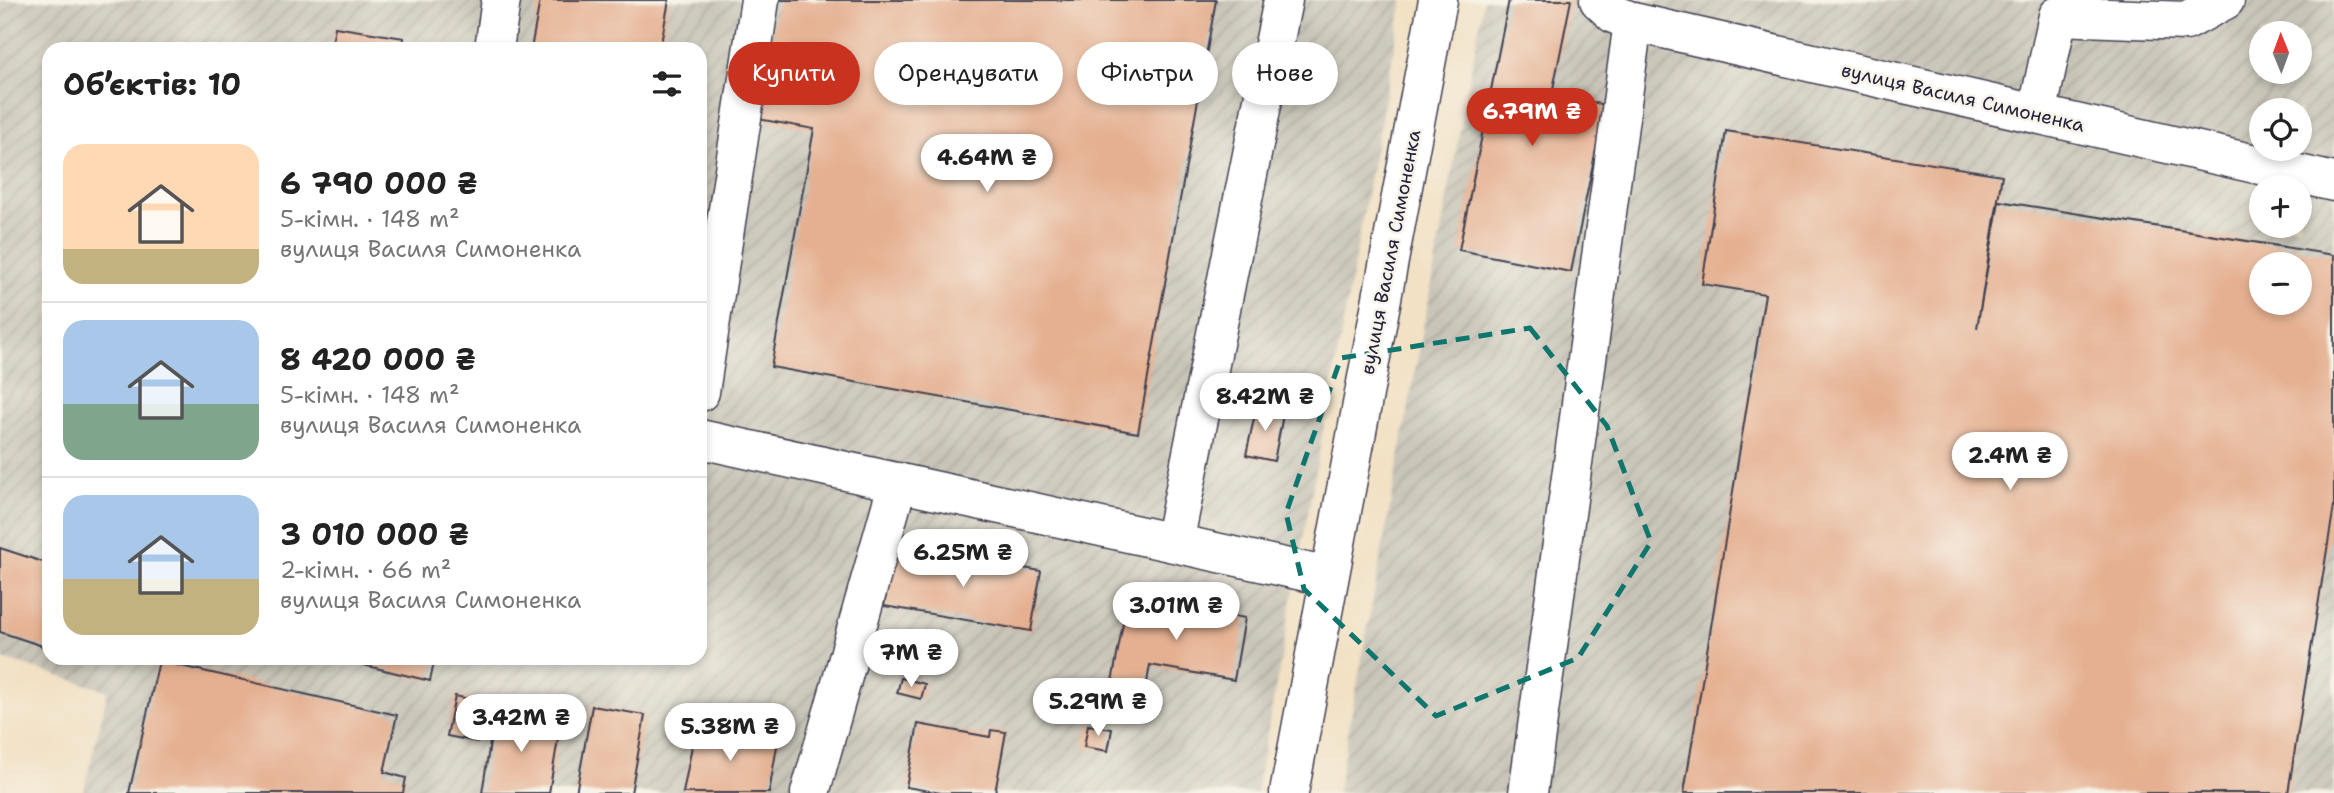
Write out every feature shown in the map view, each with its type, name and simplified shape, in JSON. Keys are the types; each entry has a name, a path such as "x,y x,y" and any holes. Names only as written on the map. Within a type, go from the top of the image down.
{"street":[{"path":"495,42 501,0"},
{"path":"707,346 760,0"},
{"path":"1174,543 1283,0"},
{"name":"вулиця Василя Симоненка","path":"1289,793 1438,0"},
{"name":"вулиця Василя Симоненка","path":"1599,0 1614,13 1633,22 2334,182"},
{"path":"2037,114 2059,16 2186,21 2225,0"},
{"path":"1528,793 1633,22"},
{"path":"707,441 1329,578"},
{"path":"810,793 898,482"}],"highlighted area":[{"path":"1530,328 1607,426 1651,542 1578,658 1436,716 1304,589 1286,513 1341,358"}],"shaded area":[{"path":"0,0 1403,0 1256,793 83,793 108,691 0,658"},
{"path":"1484,0 2334,0 2334,793 1337,793"}],"building":[{"path":"540,0 669,0 661,42 532,42"},
{"path":"779,0 1216,0 1208,42 1077,42 1077,105 1197,105 1138,433 771,367 814,129 758,119 760,105 860,105 860,42 772,42"},
{"path":"1509,0 1571,0 1552,94 1605,105 1571,272 1459,250"},
{"path":"335,27 404,38 403,42 332,42"},
{"path":"1726,131 2002,175 1977,328 1999,201 2334,255 2334,506 2288,793 1684,793 1765,294 1702,284"},
{"path":"1257,405 1284,410 1274,461 1246,455"},
{"path":"895,546 1041,571 1031,631 884,606"},
{"path":"0,548 42,562 42,646 0,632"},
{"path":"1128,597 1245,618 1234,680 1150,665 1146,688 1112,682"},
{"path":"158,665 177,665 397,715 384,772 406,778 403,793 129,793"},
{"path":"363,665 433,665 430,681"},
{"path":"901,678 925,684 921,699 897,693"},
{"path":"455,696 487,703 478,742 447,736"},
{"path":"592,706 645,715 631,793 576,793"},
{"path":"495,711 561,721 549,793 482,793"},
{"path":"918,724 990,737 991,730 1006,732 995,793 941,793 906,787"},
{"path":"696,725 778,740 769,793 683,793"},
{"path":"1088,725 1112,729 1108,751 1084,747"}]}
